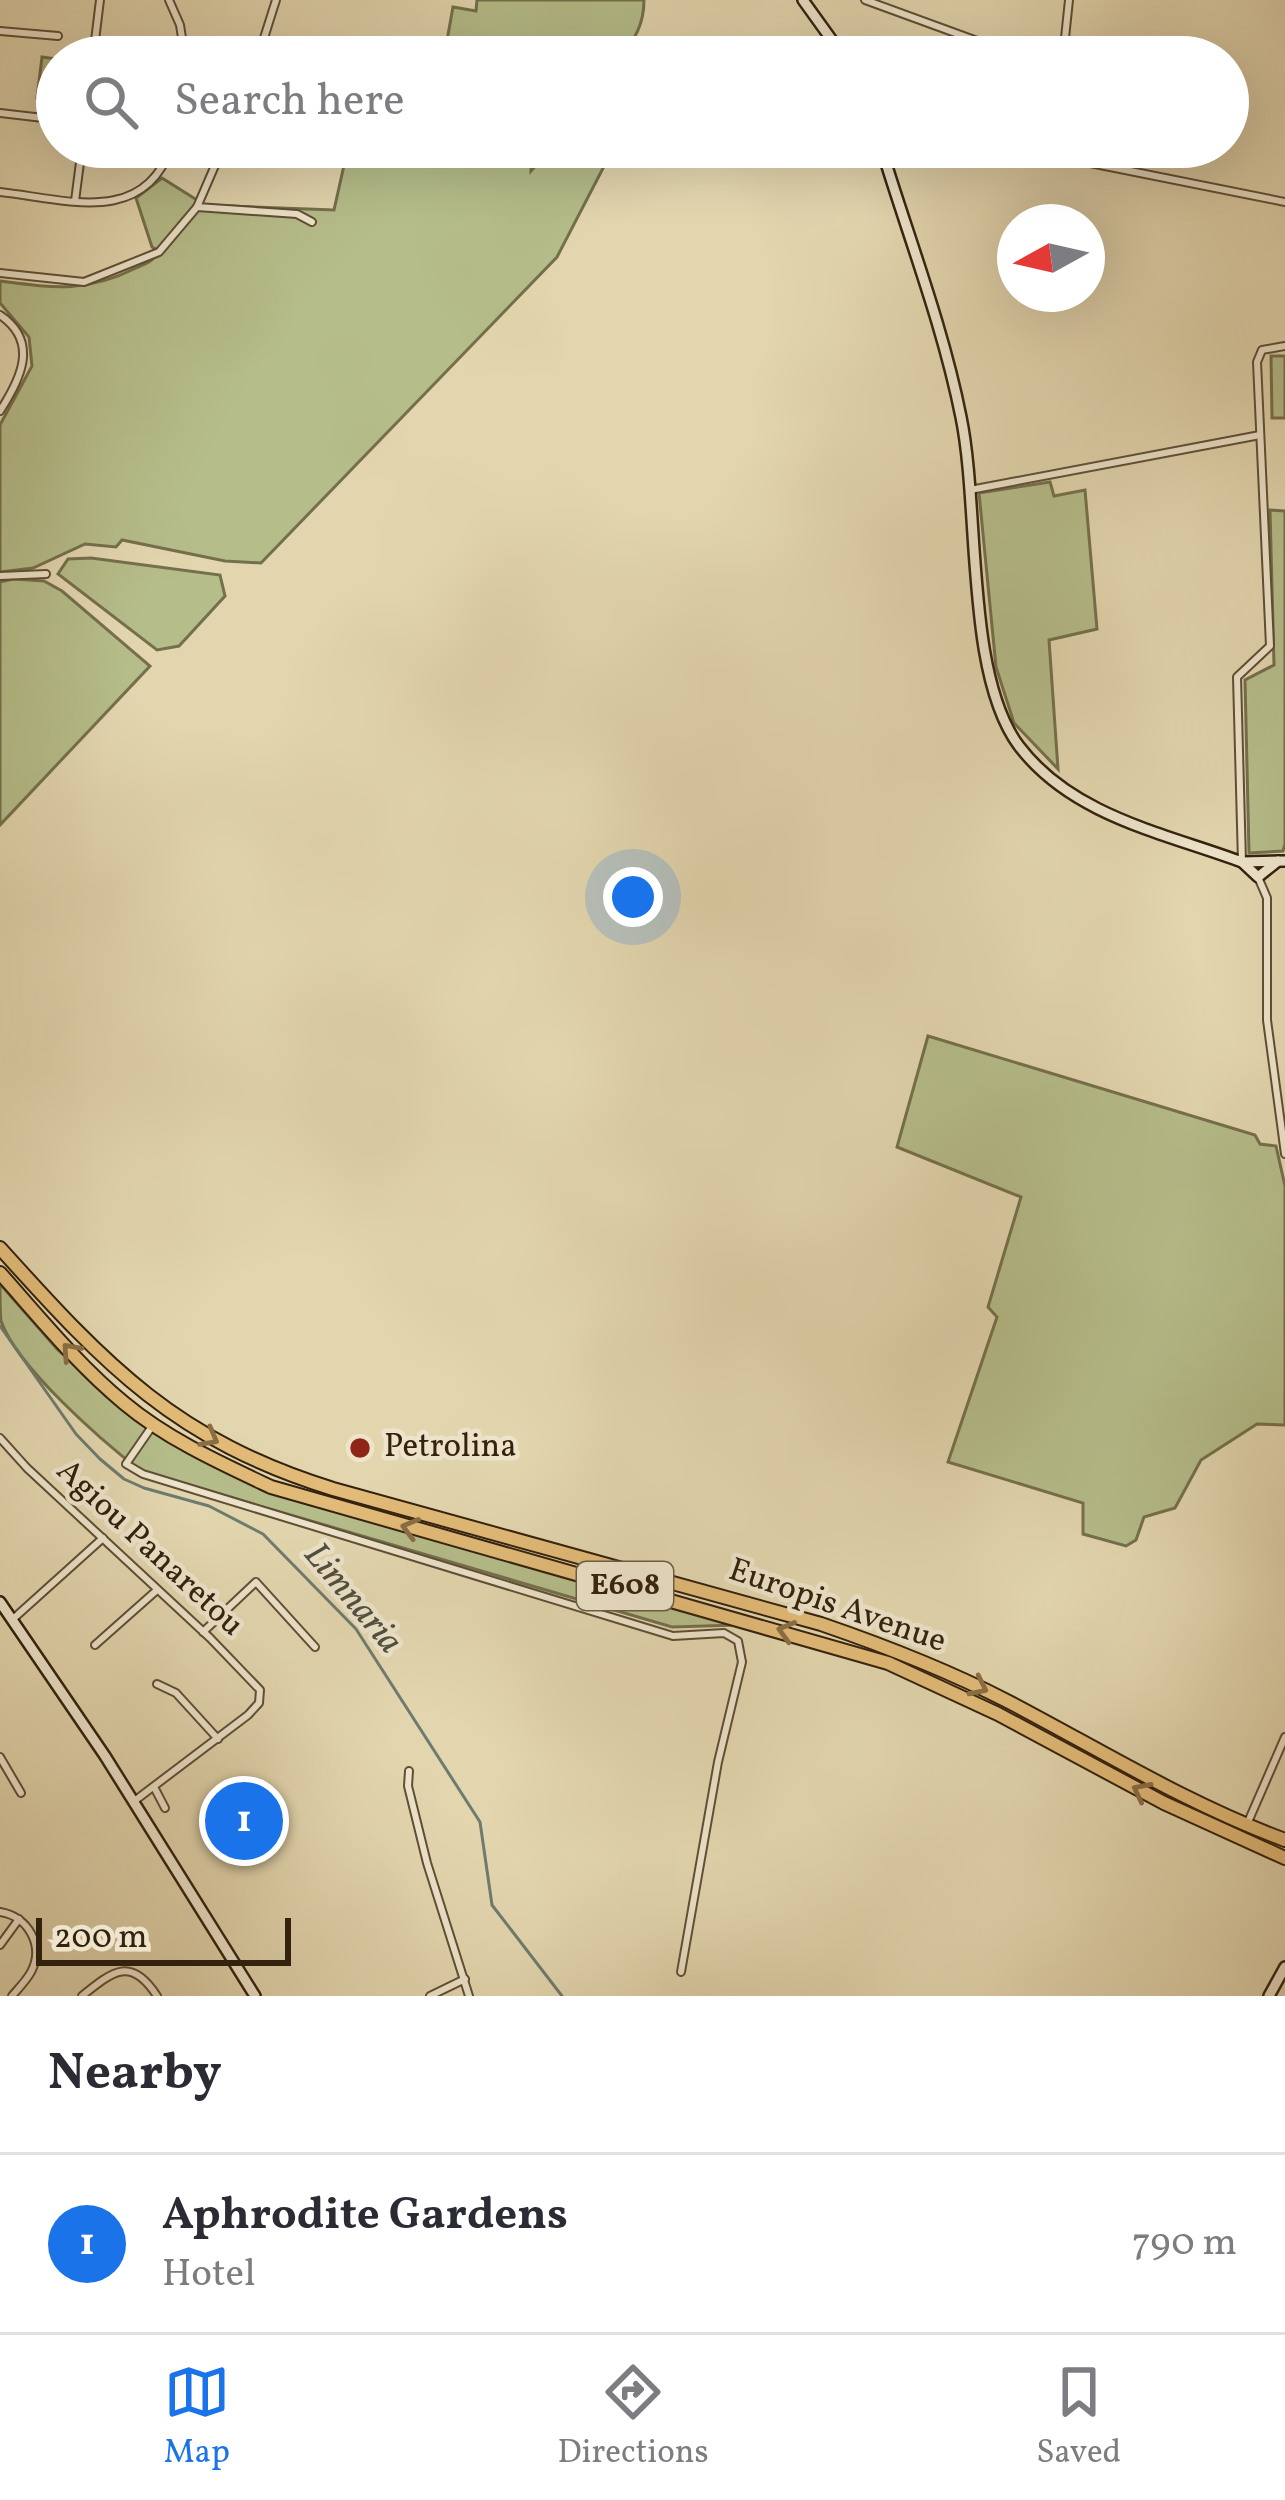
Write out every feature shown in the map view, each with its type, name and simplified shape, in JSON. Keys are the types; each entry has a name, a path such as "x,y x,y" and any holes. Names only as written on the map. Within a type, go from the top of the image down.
{"highway":[{"name":"Europis Avenue","path":"0,1248 75,1332 123,1377 170,1415 260,1463 333,1489 802,1618 894,1649 1008,1701 1246,1826 1285,1840"},
{"name":"Europis Avenue","path":"0,1273 81,1364 153,1425 248,1477 304,1499 888,1663 998,1714 1164,1803 1285,1858"}],"street":[{"path":"96,36 100,0"},
{"path":"169,0 182,36"},
{"path":"265,36 276,0"},
{"path":"803,0 829,36"},
{"path":"865,0 964,36"},
{"path":"1065,36 1069,0"},
{"path":"0,32 58,36"},
{"path":"0,113 36,116"},
{"path":"75,201 79,168"},
{"path":"0,192 109,202 136,194 162,168"},
{"path":"0,273 85,282 159,252 197,206 214,168"},
{"path":"887,168 957,398 988,664 996,700 1018,744 1060,785 1095,808 1242,862 1281,861"},
{"path":"1129,168 1285,202"},
{"path":"197,206 297,214 312,222"},
{"path":"0,315 23,347 24,361 22,376 2,405"},
{"path":"1285,346 1262,350 1257,362 1270,646 1237,676 1242,862 1258,877 1267,898 1268,1020 1285,1154"},
{"path":"970,490 1260,436"},
{"path":"0,576 46,574"},
{"path":"1258,877 1281,861"},
{"path":"153,1425 126,1464 143,1474 673,1636 724,1633 738,1641 742,1662 718,1762 681,1972"},
{"name":"Agiou Panaretou","path":"0,1438 260,1690 261,1698 248,1715 218,1739"},
{"path":"14,1619 103,1538"},
{"path":"203,1632 256,1582 315,1647"},
{"path":"94,1645 157,1590"},
{"path":"0,1602 255,1996"},
{"path":"133,1802 218,1739 176,1693 157,1684"},
{"path":"1246,1826 1285,1738"},
{"path":"0,1757 21,1793"},
{"path":"409,1771 408,1786 427,1863 469,1996"},
{"path":"154,1787 165,1808"},
{"path":"0,1912 27,1925 37,1952 32,1971 12,1996"},
{"path":"0,1945 20,1919"},
{"path":"1269,1996 1285,1966"},
{"path":"82,1996 112,1973 125,1970 146,1979 158,1996"},
{"path":"430,1996 465,1979"}],"green space":[{"path":"477,0 644,0 635,36 448,36 453,7 476,11"},
{"path":"343,168 603,168 557,257 261,563 225,561 122,540 116,547 85,544 33,568 0,572 0,425 32,366 29,337 0,303 0,281 85,285 149,262 159,251 152,247 136,198 162,178 205,205 334,210"},
{"path":"1271,356 1285,356 1285,418 1272,418"},
{"path":"1050,482 1054,496 1085,490 1097,629 1049,640 1058,769 1014,723 996,667 979,493"},
{"path":"1270,510 1285,511 1285,844 1283,851 1249,853 1245,680 1274,665"},
{"path":"68,559 220,575 225,596 179,646 157,650 58,574"},
{"path":"44,581 62,591 150,666 0,825 0,582"},
{"path":"928,1036 1255,1135 1260,1144 1276,1146 1285,1186 1285,1425 1257,1424 1201,1460 1175,1508 1144,1517 1136,1540 1126,1546 1083,1534 1083,1503 948,1462 997,1317 988,1307 1021,1197 897,1147"},
{"path":"0,1284 57,1349 129,1414 274,1490 737,1625 672,1627 141,1471 84,1422 24,1360 1,1321"}],"waterway":[{"name":"Limnaria","path":"0,1326 76,1434 100,1459 124,1479 209,1506 263,1534 356,1629 480,1822 492,1905 562,1996"}],"place":[{"name":"Petrolina","path":"360,1448"},
{"name":"Aphrodite Gardens","path":"244,1821"}]}
